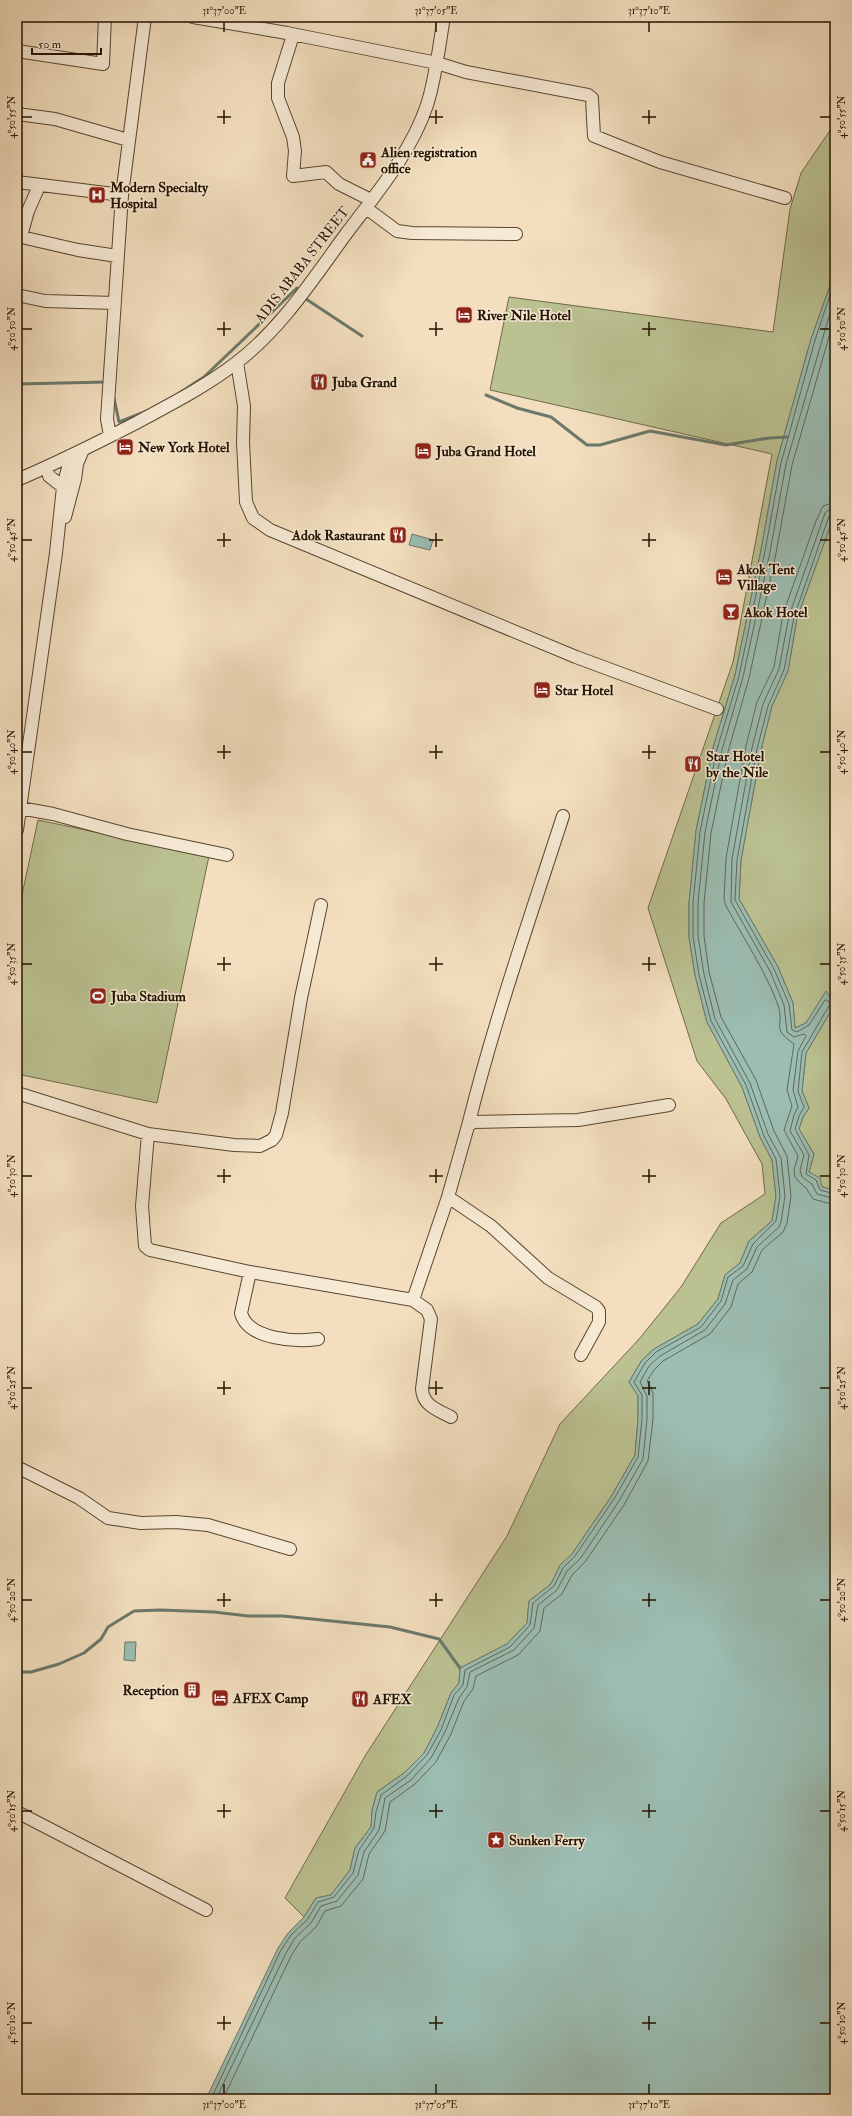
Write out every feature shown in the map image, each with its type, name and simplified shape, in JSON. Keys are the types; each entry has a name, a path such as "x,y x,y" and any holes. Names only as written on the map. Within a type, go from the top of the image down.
{"street":[{"path":"18,54 103,64 105,17"},
{"path":"76,479 105,439 122,195 145,17"},
{"path":"192,17 436,62 466,72 588,95 592,98 594,136 660,162 785,198"},
{"name":"ADIS ABABA STREET","path":"17,480 105,439 201,387 237,362 255,346 295,303 398,162 414,136 427,106 444,17"},
{"path":"294,35 278,83 278,98 293,137 296,151 293,176 326,172 339,184 368,204 397,231 412,234 516,234"},
{"path":"17,114 55,119 128,140"},
{"path":"17,182 39,186 122,195"},
{"path":"39,186 19,236 78,250 117,256"},
{"path":"17,295 45,301 115,303"},
{"path":"237,362 244,406 243,442 246,502 253,518 260,524 270,530 576,657 717,709"},
{"path":"59,531 76,479 76,464 83,450"},
{"path":"17,830 59,531 63,487 71,456"},
{"path":"47,467 49,476 63,487"},
{"path":"20,808 53,814 127,834 227,855"},
{"path":"413,1300 448,1197 479,1083 516,960 563,816"},
{"path":"17,1093 148,1134 241,1146 260,1146 272,1140 276,1135 282,1113 301,998 321,905"},
{"path":"468,1126 473,1122 478,1121 517,1122 578,1120 669,1105"},
{"path":"148,1134 142,1206 145,1246 150,1250 250,1272 413,1300 427,1310 431,1319 422,1389 424,1400 428,1404 451,1417"},
{"path":"448,1197 491,1226 548,1278 590,1303 599,1311 599,1322 581,1355"},
{"path":"250,1272 242,1313 243,1320 249,1326 262,1333 282,1340 302,1341 318,1339"},
{"path":"17,1467 79,1498 108,1518 141,1523 176,1522 208,1525 290,1549"},
{"path":"17,1812 206,1910"}],"green space":[{"path":"835,123 835,272 811,339 777,461 761,550 735,675 713,748 696,831 689,903 689,937 695,975 707,1022 742,1087 760,1137 772,1160 776,1196 772,1221 749,1241 740,1263 725,1275 718,1299 698,1324 654,1349 642,1360 629,1382 638,1395 635,1455 611,1497 572,1554 560,1566 551,1584 529,1601 527,1623 507,1644 460,1668 459,1683 451,1693 437,1728 424,1753 404,1773 377,1792 372,1811 371,1827 355,1848 350,1870 331,1895 316,1898 304,1917 285,1898 365,1756 507,1536 560,1424 640,1338 681,1287 721,1223 765,1194 762,1164 726,1099 697,1061 648,908 733,662 772,454 490,390 509,297 773,332 790,209 801,173"},
{"path":"835,513 835,1004 826,992 806,1023 795,1028 793,1003 778,967 739,899 741,860 761,750 772,706 788,671 797,618"},
{"name":"Juba Stadium","path":"38,820 209,856 157,1103 17,1074 17,918"},
{"path":"835,1004 835,1190 822,1187 809,1172 814,1154 799,1129 803,1117 809,1108 802,1091 806,1053"}],"water":[{"path":"835,272 835,513 797,618 788,671 772,706 761,750 741,860 739,899 778,967 793,1003 795,1028 806,1023 826,991 835,1004 806,1053 802,1091 809,1108 803,1117 799,1129 814,1154 809,1172 820,1178 822,1187 835,1190 835,2079 831,2099 206,2099 278,1948 288,1933 304,1917 316,1898 331,1895 350,1870 355,1848 371,1827 372,1811 377,1792 404,1773 424,1753 437,1728 451,1693 459,1683 460,1668 507,1644 527,1623 529,1601 551,1584 560,1565 572,1554 611,1497 635,1455 638,1396 629,1382 642,1360 654,1349 698,1324 718,1299 725,1275 740,1263 749,1241 772,1221 776,1196 772,1160 760,1137 742,1087 707,1022 695,975 689,937 689,903 696,831 713,748 735,675 761,550 777,461 811,339"},
{"path":"412,534 433,540 430,550 409,545"},
{"path":"125,1642 136,1642 135,1661 124,1660"}],"waterway":[{"path":"181,392 204,377 297,288"},
{"path":"303,297 362,336"},
{"path":"17,384 107,382"},
{"path":"486,395 517,408 551,417 587,445 600,445 650,431 726,445 769,438 788,437"},
{"path":"114,398 119,422 147,411"},
{"path":"17,1672 31,1672 59,1664 84,1653 101,1639 108,1627 134,1611 160,1610 214,1612 248,1616 283,1616 390,1627 439,1639 460,1668"}],"place":[{"name":"Alien registration office","path":"368,160"},
{"name":"Modern Specialty Hospital","path":"97,195"},
{"name":"River Nile Hotel","path":"464,315"},
{"name":"Juba Grand","path":"319,382"},
{"name":"New York Hotel","path":"125,447"},
{"name":"Juba Grand Hotel","path":"423,451"},
{"name":"Adok Rastaurant","path":"398,535"},
{"name":"Akok Tent Village","path":"724,577"},
{"name":"Akok Hotel","path":"731,612"},
{"name":"Star Hotel","path":"542,690"},
{"name":"Star Hotel by the Nile","path":"693,764"},
{"name":"Juba Stadium","path":"98,996"},
{"name":"Reception","path":"192,1690"},
{"name":"AFEX Camp","path":"220,1698"},
{"name":"AFEX","path":"360,1699"},
{"name":"Sunken Ferry","path":"496,1840"}]}
